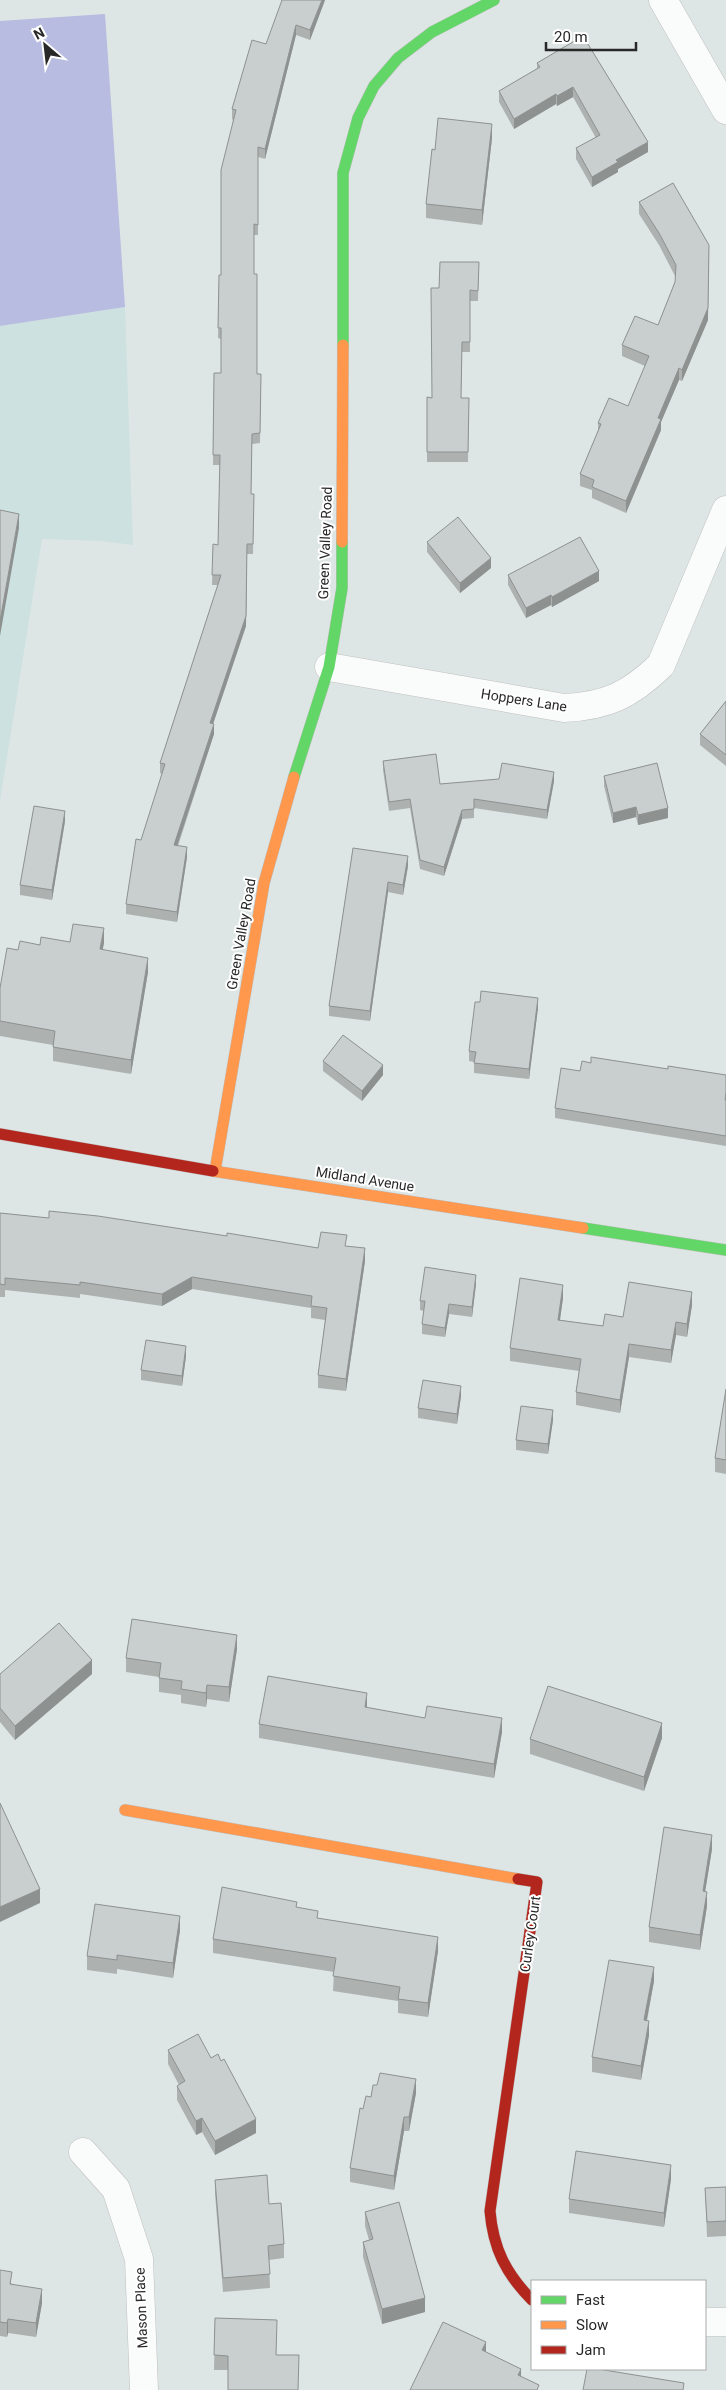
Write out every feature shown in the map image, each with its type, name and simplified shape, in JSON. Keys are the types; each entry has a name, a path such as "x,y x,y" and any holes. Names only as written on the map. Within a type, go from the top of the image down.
{"street":[{"path":"663,0 726,110"},
{"name":"Green Valley Road","path":"215,1171 264,882 282,816 329,667 342,588 343,173 350,135 367,97 390,65 415,44 476,4"},
{"name":"Hoppers Lane","path":"329,667 564,708 590,707 619,698 641,685 661,665 726,510"},
{"name":"Midland Avenue","path":"0,1134 215,1171 726,1250"},
{"name":"Curley Court","path":"125,1810 537,1882 490,2211 491,2232 499,2260 514,2282 531,2299"},
{"name":"Mason Place","path":"83,2152 116,2188 139,2259 144,2390"},
{"path":"706,2322 726,2322"}],"shaded area":[{"path":"105,14 125,307 0,326 0,21"},
{"path":"125,307 133,545 102,541 42,539 0,801 0,326"}],"building":[{"path":"282,0 322,0 310,30 296,25 265,149 258,147 258,225 254,224 254,274 257,274 257,374 261,374 260,433 252,434 251,494 254,494 253,544 247,544 246,616 210,723 214,724 174,845 187,847 177,912 126,904 136,839 141,840 165,764 160,763 221,575 212,575 213,544 218,545 220,455 213,455 214,373 221,373 221,328 218,328 219,275 221,275 221,170 236,110 232,109 252,40 266,44"},
{"path":"583,36 648,142 616,160 618,162 592,177 576,148 600,135 573,87 557,96 556,94 514,119 499,91 540,67 537,63"},
{"path":"438,118 492,124 482,210 426,204 432,149 435,150"},
{"path":"673,183 709,245 708,308 682,370 679,368 658,418 661,419 626,501 592,487 594,480 580,474 601,424 598,423 609,398 628,406 649,356 622,345 635,316 658,325 675,282 676,265 659,233 639,202"},
{"path":"440,262 479,262 478,291 470,290 470,342 462,342 461,398 469,398 468,452 427,452 427,397 432,398 431,288 439,288"},
{"path":"0,510 19,514 0,621"},
{"path":"458,517 491,558 460,583 427,542"},
{"path":"580,537 599,571 552,597 551,595 526,608 508,575"},
{"path":"726,701 726,755 700,734"},
{"path":"436,754 440,784 499,779 502,763 554,772 547,810 474,799 474,809 462,810 444,867 420,860 410,799 389,802 383,761"},
{"path":"657,763 668,808 638,815 636,807 613,813 604,776"},
{"path":"34,806 65,811 52,890 20,885"},
{"path":"353,848 408,856 403,885 388,882 370,1011 329,1006"},
{"path":"73,924 104,928 100,949 148,958 131,1060 53,1047 55,1031 0,1021 0,988 7,948 18,950 20,941 40,945 41,937 70,942"},
{"path":"481,991 538,998 529,1069 474,1063 476,1052 469,1051 475,1002 480,1002"},
{"path":"343,1035 383,1065 362,1091 323,1061"},
{"path":"591,1057 668,1069 668,1066 726,1075 726,1136 555,1108 561,1068 580,1071 582,1061 591,1063"},
{"path":"49,1211 98,1216 227,1236 227,1233 318,1248 321,1232 347,1235 345,1246 365,1248 346,1379 318,1375 327,1308 311,1306 312,1296 192,1277 162,1294 80,1282 80,1285 5,1278 5,1285 0,1284 0,1213 49,1218"},
{"path":"425,1267 476,1275 472,1307 449,1304 445,1328 422,1324 425,1301 420,1301"},
{"path":"520,1278 563,1285 558,1320 603,1326 605,1314 623,1317 629,1282 692,1292 687,1324 676,1322 671,1350 629,1344 620,1400 576,1392 581,1359 510,1348"},
{"path":"146,1340 186,1346 182,1376 141,1370"},
{"path":"423,1380 461,1386 457,1414 418,1408"},
{"path":"726,1389 726,1460 715,1458"},
{"path":"521,1406 553,1410 548,1444 516,1440"},
{"path":"132,1619 237,1635 229,1687 207,1685 206,1693 181,1689 182,1681 159,1678 161,1663 126,1658"},
{"path":"59,1623 92,1660 15,1726 0,1708 0,1674"},
{"path":"268,1676 367,1693 365,1707 425,1718 427,1706 502,1718 494,1764 259,1724"},
{"path":"548,1686 662,1723 644,1777 530,1739"},
{"path":"0,1803 40,1889 0,1907"},
{"path":"664,1827 712,1835 703,1891 707,1892 700,1935 649,1927"},
{"path":"222,1887 297,1902 296,1907 318,1911 317,1918 438,1937 428,2003 398,1999 400,1987 333,1976 336,1958 213,1939"},
{"path":"95,1904 180,1916 173,1963 117,1955 117,1960 87,1956"},
{"path":"609,1960 654,1967 644,2020 649,2021 641,2066 592,2057"},
{"path":"198,2034 211,2058 218,2054 221,2061 224,2059 256,2119 215,2141 202,2118 196,2121 177,2086 185,2081 168,2050"},
{"path":"380,2073 416,2079 409,2117 404,2117 394,2176 350,2168 360,2108 363,2109 366,2096 371,2097 373,2085 377,2085"},
{"path":"576,2151 671,2165 664,2213 569,2199"},
{"path":"267,2175 269,2204 281,2203 284,2244 268,2246 270,2274 223,2278 215,2180"},
{"path":"726,2187 726,2221 707,2222 705,2188"},
{"path":"399,2202 425,2298 382,2309 363,2242 373,2239 365,2212"},
{"path":"0,2270 12,2272 10,2284 42,2289 36,2323 8,2319 7,2323 0,2322"},
{"path":"215,2318 277,2320 276,2355 299,2355 298,2390 228,2390 228,2356 214,2355"},
{"path":"443,2322 486,2342 482,2350 521,2369 518,2375 539,2385 537,2390 410,2390"},
{"path":"587,2370 604,2370 684,2383 683,2390 583,2390"}],"traffic: fast":[{"path":"343,345 343,173 358,118 374,86 398,58 432,32 494,0"},
{"path":"294,777 329,667 342,588 342,542"},
{"path":"583,1228 726,1250"}],"traffic: slow":[{"path":"342,542 343,345"},
{"path":"215,1171 264,883 294,777"},
{"path":"213,1171 583,1228"},
{"path":"125,1810 518,1879"}],"traffic: jam":[{"path":"0,1134 213,1171"},
{"path":"518,1879 537,1882 490,2211 494,2237 502,2260 515,2280 531,2299"}]}
